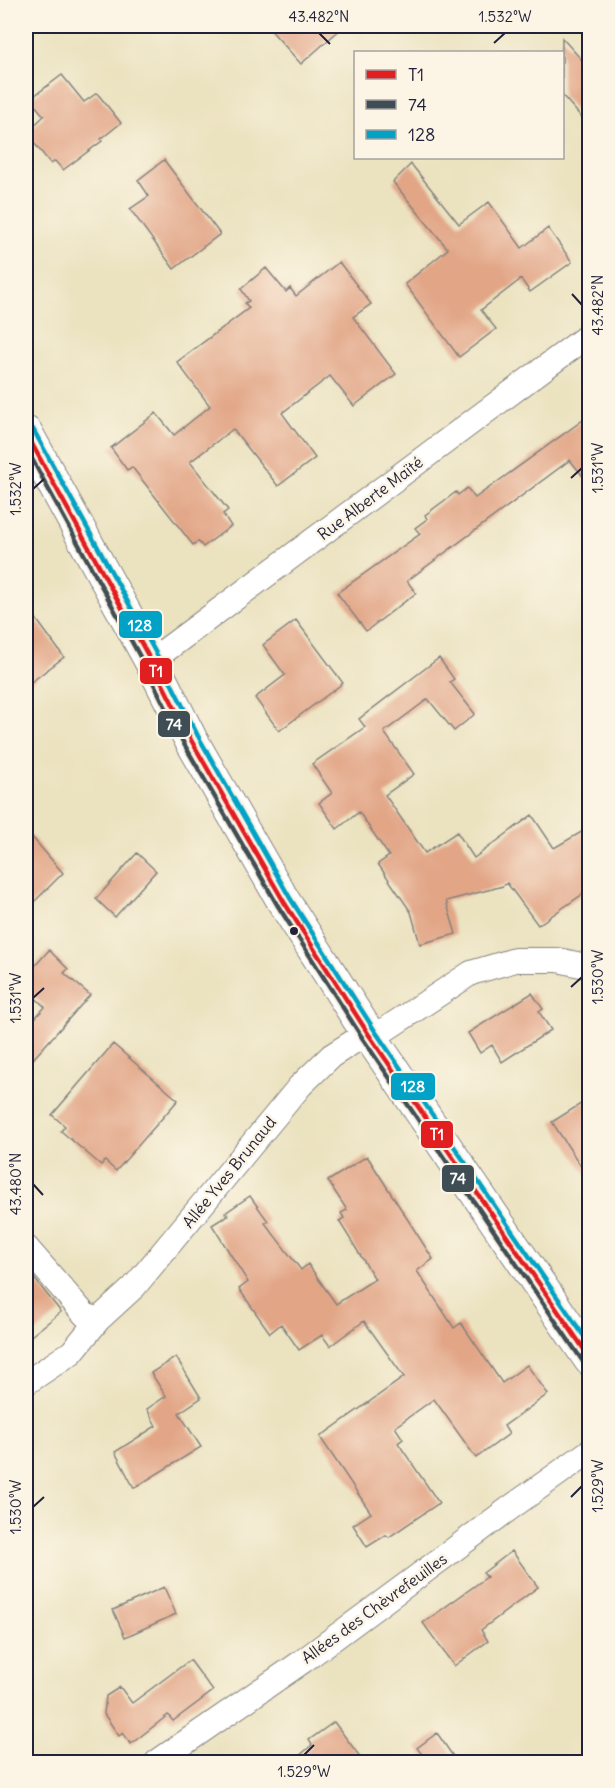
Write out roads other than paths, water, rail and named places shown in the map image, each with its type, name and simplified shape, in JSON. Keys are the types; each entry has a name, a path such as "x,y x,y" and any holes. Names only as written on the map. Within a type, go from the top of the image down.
{"main road":[{"path":"29,445 284,902 369,1035 590,1359"}],"street":[{"name":"Rue Alberte Maïté","path":"151,661 590,334"},
{"name":"Allée Yves Brunaud","path":"26,1383 72,1352 98,1320 134,1287 300,1086 331,1056 352,1042 386,1029 471,973 515,960 558,960 590,967"},
{"path":"26,1247 85,1315 98,1320"},
{"name":"Allées des Chèvrefeuilles","path":"157,1762 303,1661 590,1451"}]}
